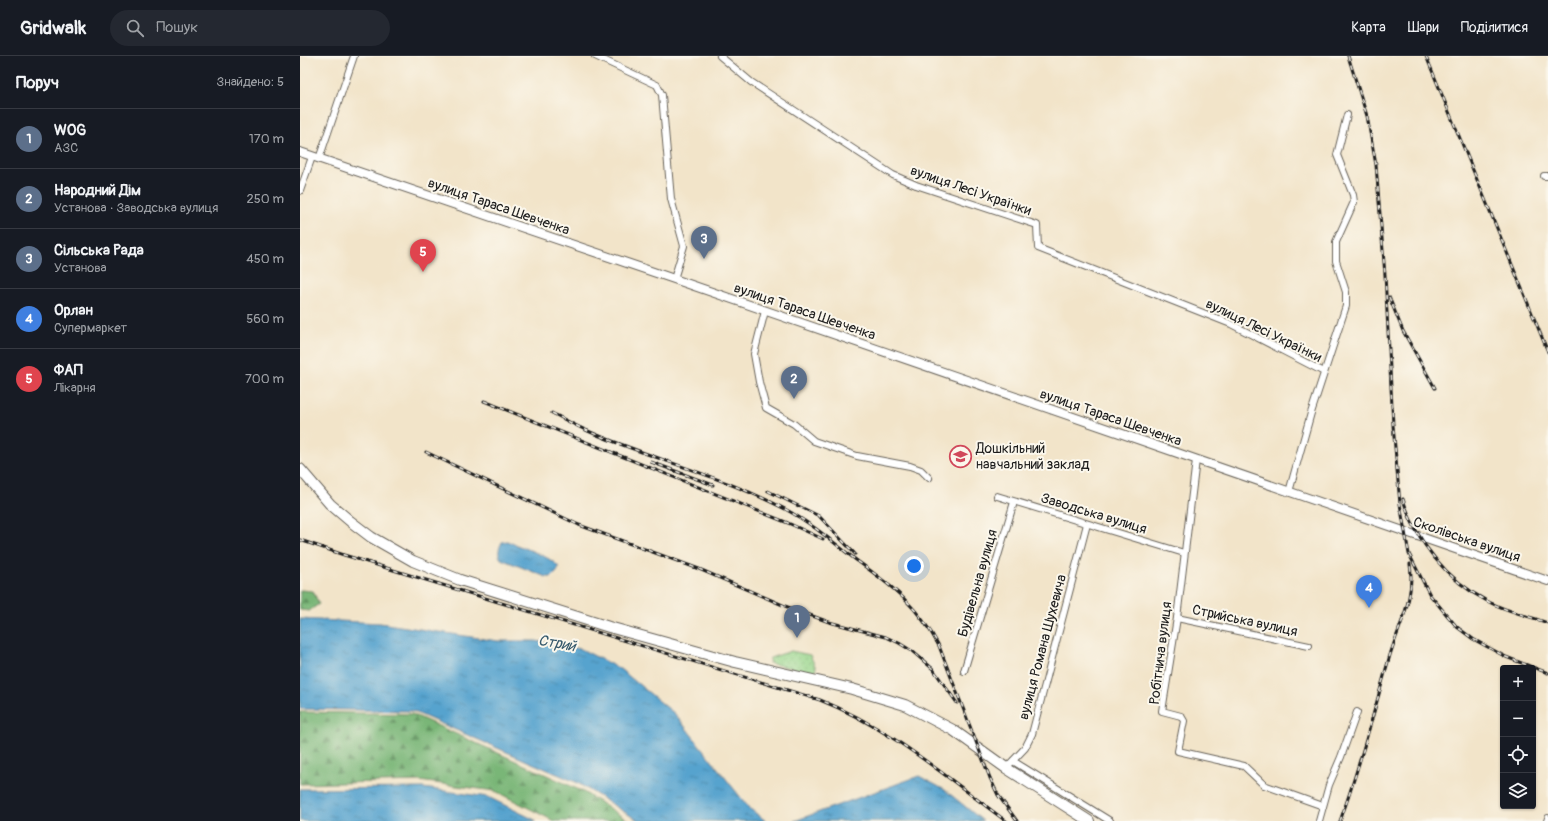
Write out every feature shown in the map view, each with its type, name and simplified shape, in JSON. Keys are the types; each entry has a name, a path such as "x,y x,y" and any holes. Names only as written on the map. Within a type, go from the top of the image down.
{"highway":[{"path":"300,469 330,504 350,521 371,537 413,561 460,580 609,627 735,662 890,699 919,711 1010,764 1089,821"}],"street":[{"path":"300,191 316,158 354,56"},
{"path":"595,56 657,85 662,95 671,199 684,246 674,279"},
{"name":"вулиця Лесі Українки","path":"720,56 751,82 893,175 916,185 1037,225 1038,248 1230,324 1324,372"},
{"path":"1289,492 1324,372 1346,306 1346,292 1336,261 1336,242 1354,202 1353,195 1337,155 1347,115"},
{"name":"вулиця Тараса Шевченка","path":"300,152 674,279 1400,530"},
{"path":"765,311 754,354 766,408 794,424 814,441 857,456 910,466 921,470 929,478"},
{"name":"Робітнича вулиця","path":"1196,460 1176,618 1162,711 1181,716 1184,721 1178,751 1244,766 1264,785 1323,806"},
{"name":"Заводська вулиця","path":"997,496 1184,553"},
{"name":"Будівельна вулиця","path":"964,671 1014,502"},
{"name":"вулиця Романа Шухевича","path":"1010,764 1025,748 1032,734 1087,524"},
{"name":"Сколівська вулиця","path":"1400,530 1548,582"},
{"name":"Стрийська вулиця","path":"1176,618 1309,646"},
{"path":"1326,821 1319,820 1329,785 1341,757 1356,712"},
{"path":"1010,764 1110,821"}],"green space":[{"path":"300,590 313,591 319,604 309,611 300,610"},
{"path":"791,651 810,655 816,668 815,671 812,673 769,663 770,658"},
{"path":"300,712 412,714 582,791 629,821 554,821 495,791 419,781 300,784"}],"water":[{"path":"507,541 549,559 559,567 557,572 552,577 546,577 501,559 499,555 499,548 502,542"},
{"path":"300,619 380,623 498,641 536,641 581,649 620,669 675,714 749,808 766,821 639,821 578,783 412,711 300,709"},
{"path":"919,776 945,790 983,821 794,821"},
{"path":"423,788 488,797 537,821 300,821 300,789"}],"railway":[{"path":"1348,56 1367,116 1376,165 1385,275 1393,425 1400,504 1409,554 1430,595 1457,627 1473,639 1506,657 1548,673"},
{"path":"1426,56 1548,352"},
{"path":"1389,297 1403,331 1435,388"},
{"path":"484,401 788,523 823,539"},
{"path":"552,413 612,441 712,477 761,497 785,509 822,533 893,588 922,619 939,646 990,778 998,795 1017,821"},
{"path":"426,452 579,525 699,569 785,606 829,622 886,637 899,643 912,651 933,669 957,703"},
{"path":"651,462 713,485"},
{"path":"768,491 819,516 855,554"},
{"path":"1403,499 1416,530 1425,545 1446,571 1472,592 1494,605 1548,623"},
{"path":"300,540 344,555 820,700 870,724 939,770 1006,821"},
{"path":"1340,821 1360,759 1390,655 1409,599 1411,577 1410,564"}],"place":[{"name":"Сільська Рада","path":"704,259"},
{"name":"ФАП","path":"423,272"},
{"name":"Народний Дім","path":"794,399"},
{"name":"Дошкільний навчальний заклад","path":"961,456"},
{"name":"Орлан","path":"1369,608"},
{"name":"WOG","path":"797,638"}],"water label":[{"name":"Стрий","path":"557,643"}]}
